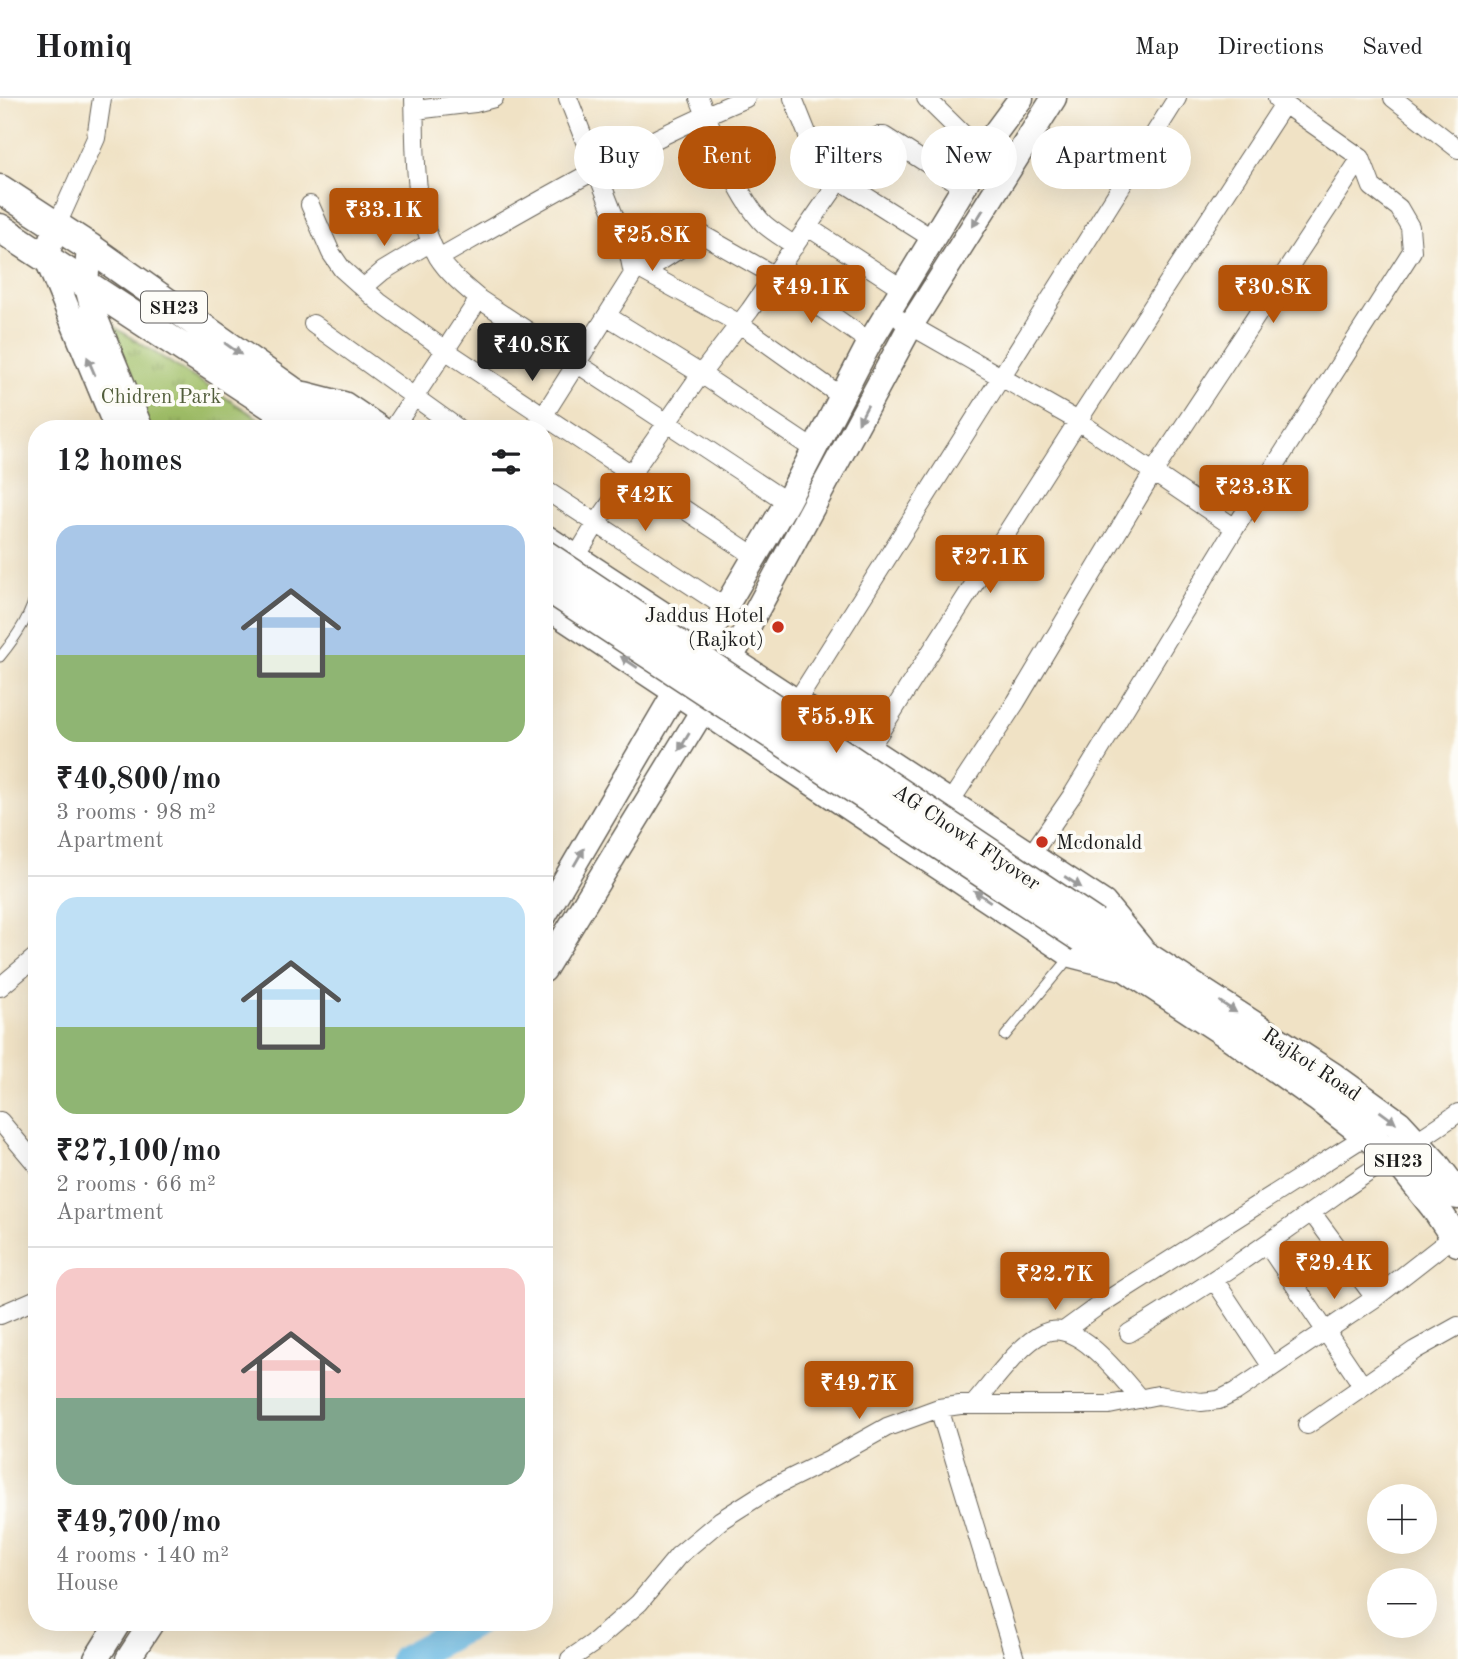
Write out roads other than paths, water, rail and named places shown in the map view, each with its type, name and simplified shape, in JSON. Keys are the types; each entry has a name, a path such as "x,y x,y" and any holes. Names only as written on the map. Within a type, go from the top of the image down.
{"main road":[{"name":"SH23","path":"0,189 89,247 291,390 339,420"},
{"name":"SH23","path":"5,234 46,257 294,420"},
{"name":"AG Chowk Flyover","path":"553,560 1082,939"},
{"name":"AG Chowk Flyover","path":"553,591 1082,939 1137,962"},
{"name":"Rajkot Road","path":"1137,962 1325,1087 1398,1124 1406,1150 1458,1195"},
{"name":"SH23","path":"1325,1087 1367,1135 1406,1150 1457,1237"}],"street":[{"path":"102,98 96,138 56,227 46,257 113,420"},
{"path":"494,98 475,103 414,104 418,187 435,250 457,281 479,299 787,502"},
{"path":"568,98 578,126"},
{"path":"664,129 703,106 746,98"},
{"path":"793,98 804,126"},
{"path":"926,98 955,126"},
{"path":"1000,126 1021,98"},
{"path":"553,955 703,710 911,325 1054,98"},
{"path":"797,701 1177,98"},
{"path":"1393,98 1458,149"},
{"path":"869,749 1280,101 1360,158 1372,187 1399,208 1410,226 1412,251 1236,528 1073,794 1031,855"},
{"path":"703,106 752,209 765,225 795,246"},
{"path":"950,802 1016,702 1154,471 1360,158"},
{"path":"363,288 383,271 435,250 574,180"},
{"path":"603,189 638,268 740,324 841,396"},
{"path":"576,556 701,374 775,276 834,189"},
{"path":"854,189 933,239"},
{"path":"553,901 756,557 870,342 963,189"},
{"path":"310,205 331,253 342,269 363,288 539,420"},
{"path":"808,227 903,289"},
{"path":"541,420 633,274 638,268 690,237 775,276 870,342"},
{"path":"89,247 86,283 101,335 137,420"},
{"path":"399,420 479,299"},
{"path":"889,313 1078,421 1236,528"},
{"path":"607,316 701,374 813,449"},
{"path":"313,324 446,420"},
{"path":"228,377 247,405 270,420"},
{"path":"291,390 344,404 368,420"},
{"path":"553,428 632,473 756,557"},
{"path":"553,495 726,608"},
{"path":"553,542 1104,903 1137,962"},
{"path":"553,611 675,693 1082,939"},
{"path":"0,987 28,964"},
{"path":"1129,1333 1215,1280 1458,1113"},
{"path":"2,1128 28,1156"},
{"path":"1065,1330 1098,1306 1367,1135"},
{"path":"1312,1213 1376,1298"},
{"path":"570,1659 639,1604 678,1556 720,1520 773,1487 887,1427 939,1408 973,1405 1109,1405 1158,1395 1201,1402 1219,1400 1376,1298 1457,1237"},
{"path":"1267,1244 1362,1385"},
{"path":"1215,1280 1272,1367"},
{"path":"0,1315 28,1303"},
{"path":"1307,1425 1415,1350 1458,1326"},
{"path":"973,1405 1028,1342 1046,1331 1065,1330 1080,1338 1114,1368 1140,1399"},
{"path":"939,1408 1016,1659"},
{"path":"96,1659 113,1631"},
{"path":"128,1659 146,1631"}],"lane":[{"path":"0,657 13,642 28,615"},
{"path":"1005,1036 1082,939"}],"waterway":[{"path":"405,1659 458,1631"}],"place":[{"name":"Jaddus Hotel (Rajkot)","path":"778,627"},
{"name":"Mcdonald","path":"1042,842"}],"park label":[{"name":"Chidren Park","path":"161,396"}]}
